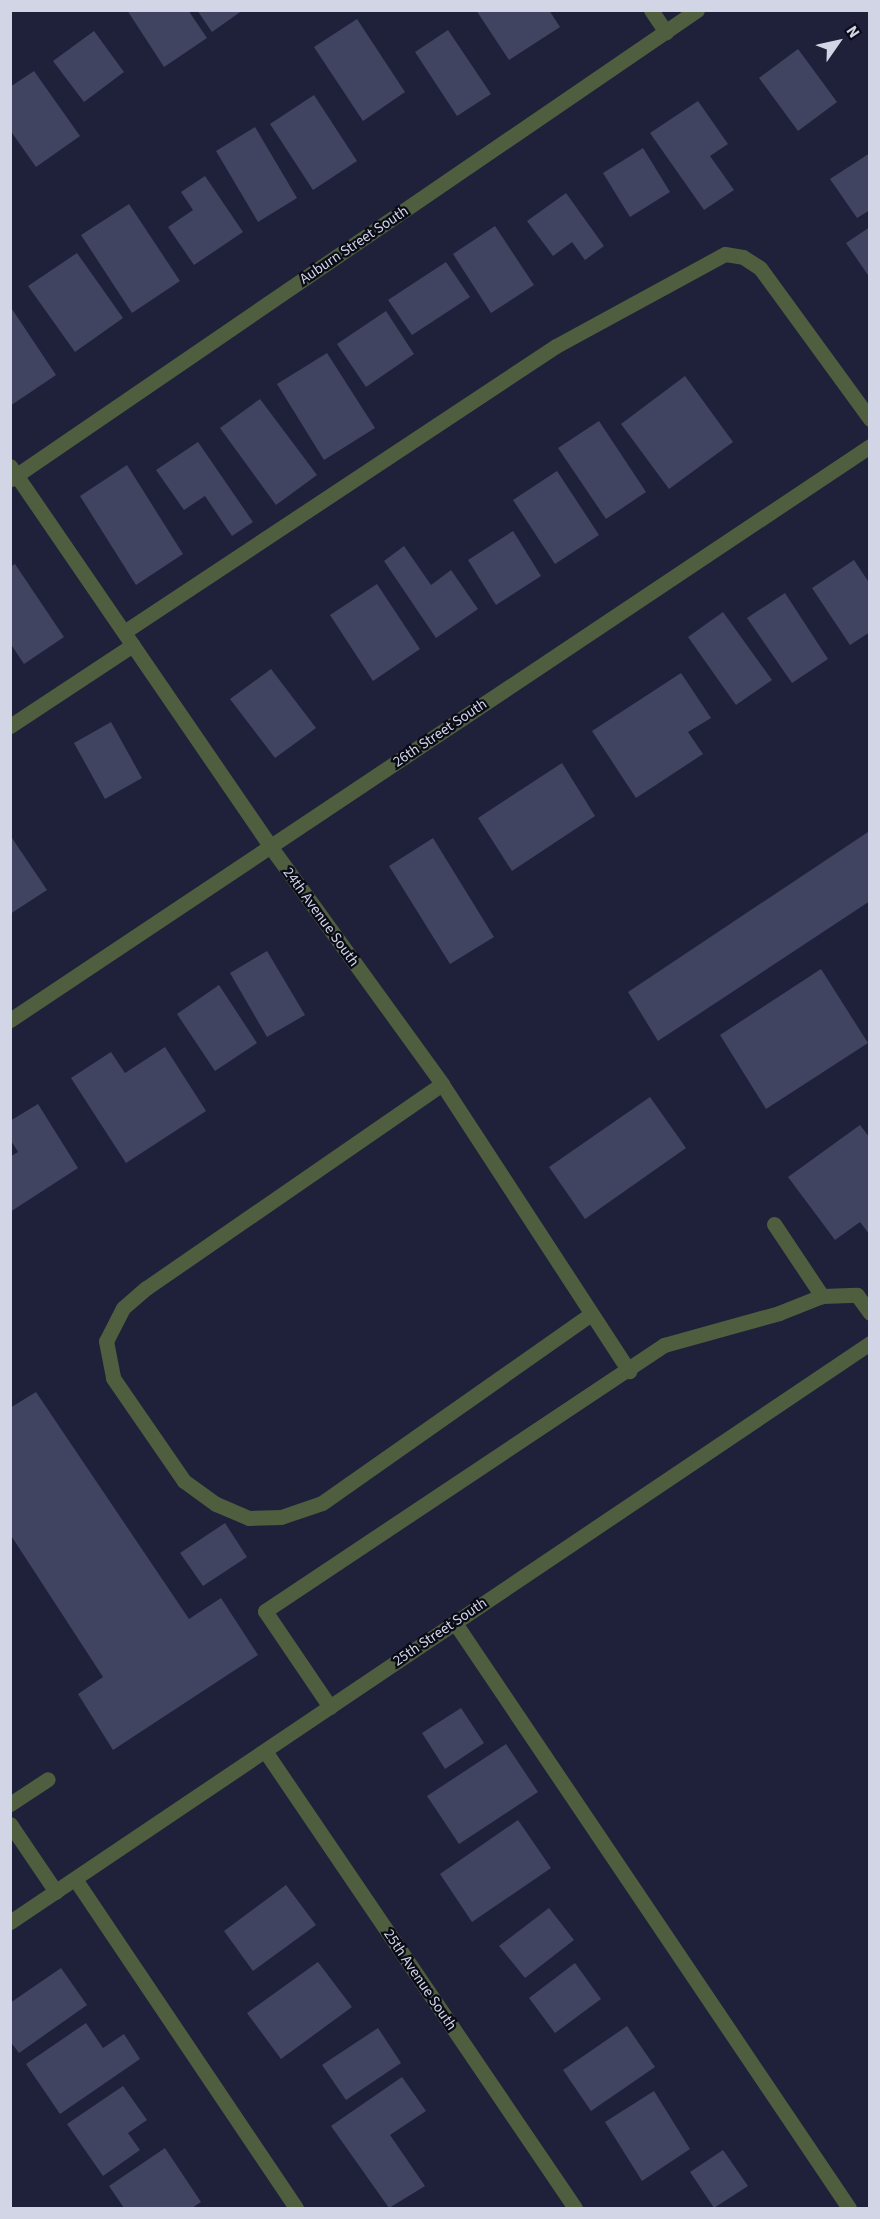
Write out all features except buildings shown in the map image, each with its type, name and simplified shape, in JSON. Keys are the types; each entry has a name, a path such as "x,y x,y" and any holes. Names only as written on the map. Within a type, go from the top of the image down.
{"street":[{"path":"651,10 666,32"},
{"name":"Auburn Street South","path":"13,474 697,10"},
{"path":"124,632 547,352 725,254 743,256 760,268 870,419"},
{"name":"26th Street South","path":"10,1020 870,446"},
{"name":"24th Avenue South","path":"13,474 270,846 442,1084 629,1371"},
{"path":"10,726 133,645"},
{"path":"442,1084 146,1288 123,1308 106,1341 113,1378 184,1481 216,1504 249,1518 281,1517 322,1503 591,1314"},
{"path":"774,1224 822,1296"},
{"path":"330,1707 265,1611 629,1371 664,1345 779,1313 822,1296 863,1291 870,1313"},
{"name":"25th Street South","path":"10,1922 870,1343"},
{"path":"455,1623 849,2208"},
{"name":"25th Avenue South","path":"265,1751 575,2208"},
{"path":"10,1804 48,1779"},
{"path":"10,1824 56,1892"},
{"path":"75,1879 296,2208"}]}
